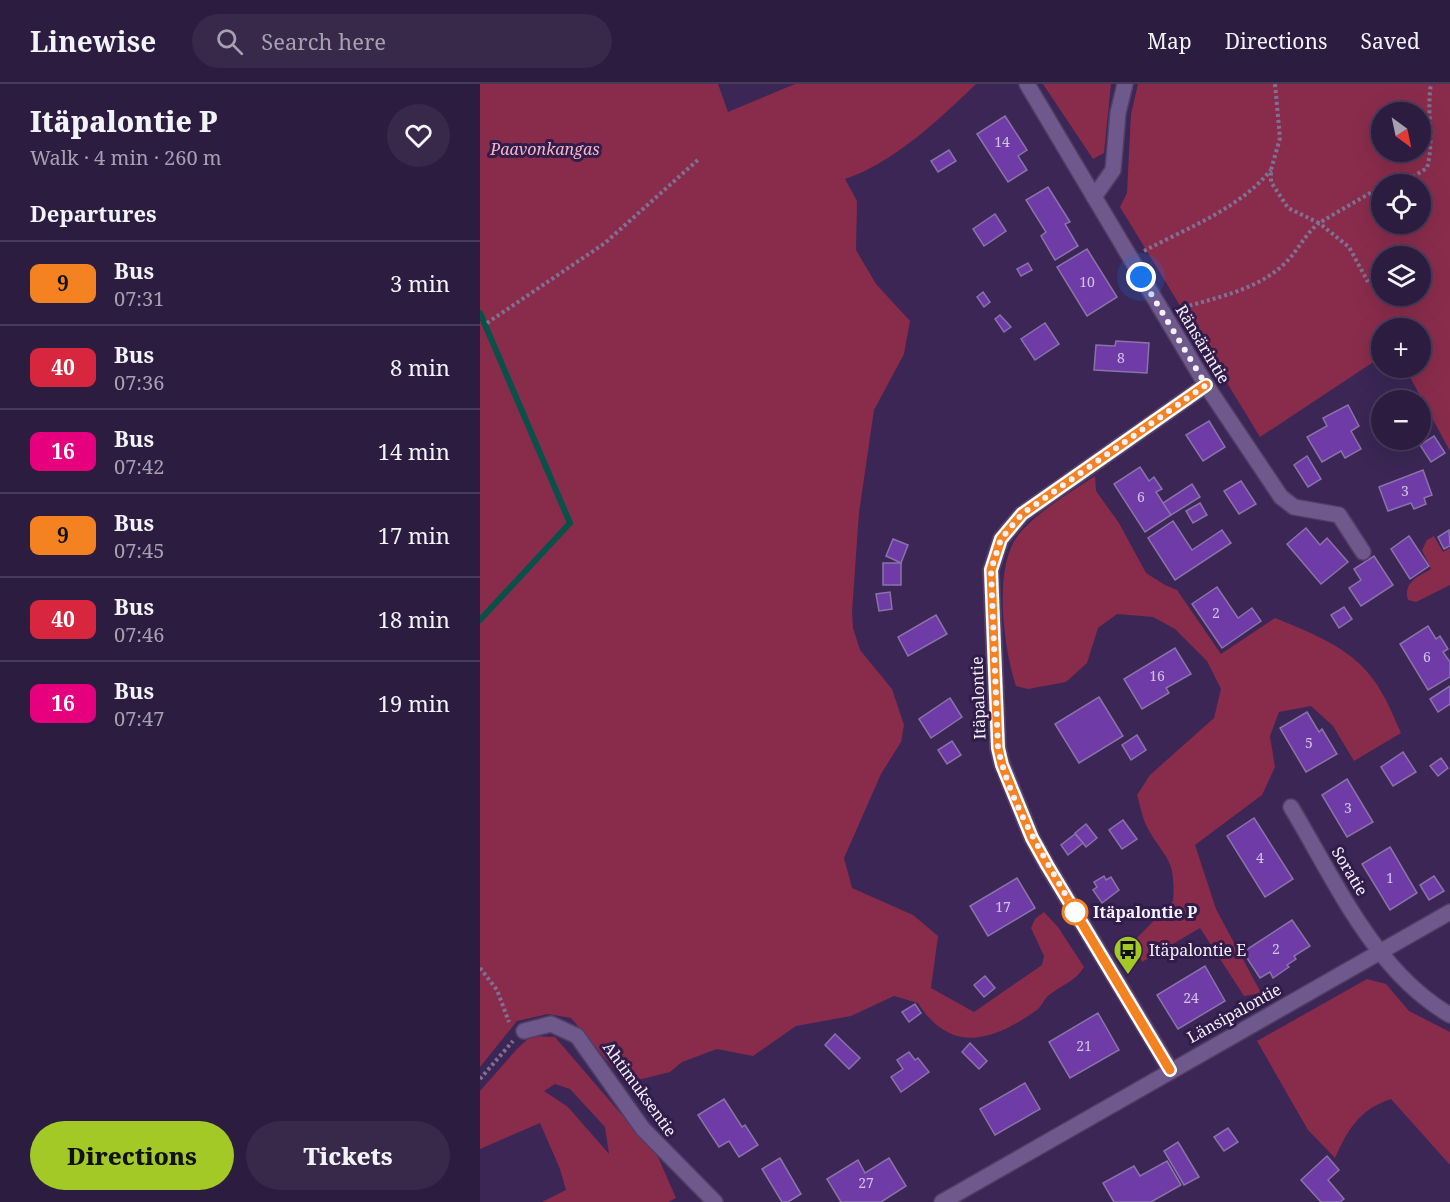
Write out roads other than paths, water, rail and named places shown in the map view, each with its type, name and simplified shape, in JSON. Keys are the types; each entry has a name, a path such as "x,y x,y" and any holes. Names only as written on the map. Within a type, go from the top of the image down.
{"street":[{"name":"Ränsärintie","path":"1027,84 1206,385 1281,497 1294,507 1339,515 1363,552"},
{"path":"1094,197 1113,170 1118,113 1125,84"},
{"name":"Itäpalontie","path":"1170,1070 1047,865 1009,787 998,748 991,570 1001,539 1022,514 1206,385"},
{"name":"Soratie","path":"1291,807 1379,953 1408,984 1450,1015"},
{"name":"Länsipalontie","path":"942,1202 1450,912"},
{"name":"Ahtimuksentie","path":"520,1034 551,1024 577,1036 649,1136 715,1202"}],"waterway":[{"path":"480,313 570,523 480,620"}],"place":[{"name":"Itäpalontie P","path":"1075,912"},
{"name":"Itäpalontie E","path":"1128,976"}],"park label":[{"name":"Paavonkangas","path":"545,149"}]}
